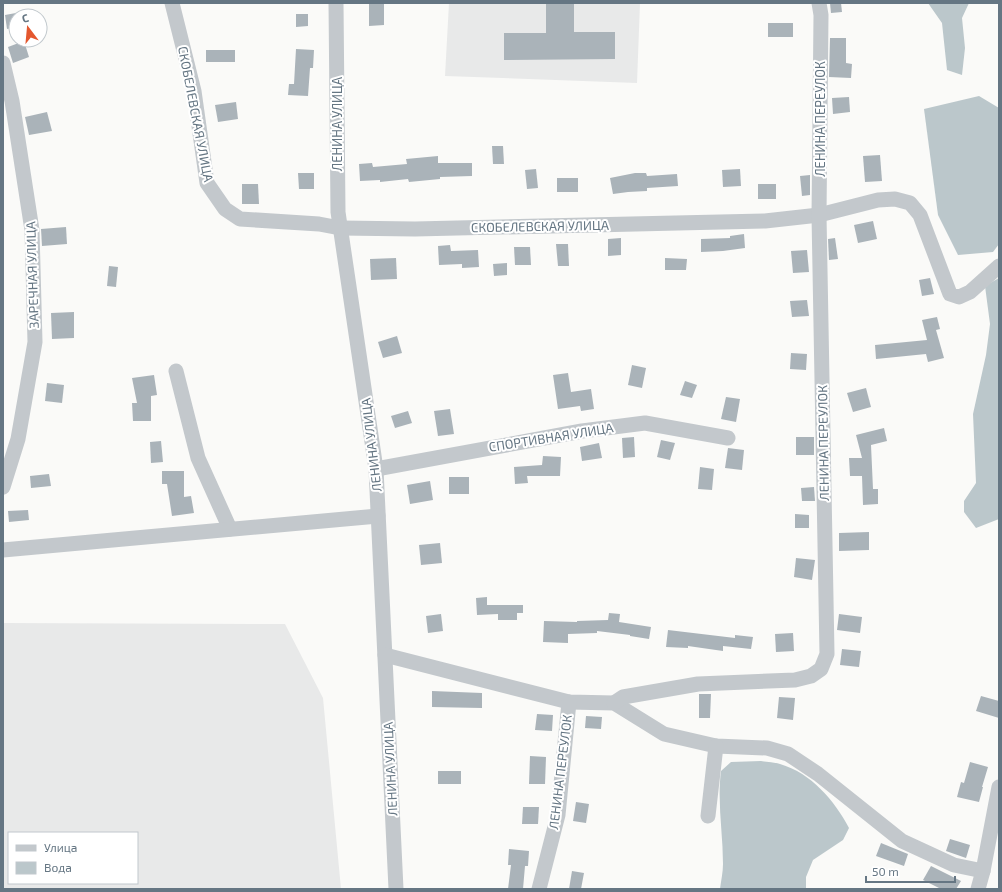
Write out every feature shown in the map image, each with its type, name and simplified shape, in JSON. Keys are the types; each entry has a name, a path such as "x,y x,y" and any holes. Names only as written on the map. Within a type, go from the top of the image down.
{"street":[{"name":"СКОБЕЛЕВСКАЯ УЛИЦА","path":"172,3 194,91 207,183 225,209 240,219 319,224 340,228 423,229 765,220 819,215 878,200 895,199 910,203 920,215 950,294 959,297 970,292 999,266"},
{"name":"ЛЕНИНА УЛИЦА","path":"336,3 338,212 376,469 396,889"},
{"name":"ЛЕНИНА ПЕРЕУЛОК","path":"614,703 623,697 698,684 795,680 811,676 821,669 827,654 819,215 821,15 819,3"},
{"name":"ЗАРЕЧНАЯ УЛИЦА","path":"3,63 12,101 32,230 35,342 18,438 3,487"},
{"path":"176,371 198,458 230,529"},
{"name":"СПОРТИВНАЯ УЛИЦА","path":"376,469 582,431 645,423 728,438"},
{"path":"3,550 378,516"},
{"path":"385,656 569,702 614,703 664,734 716,746 767,748 788,754 818,774 902,842 954,865 983,871"},
{"name":"ЛЕНИНА ПЕРЕУЛОК","path":"539,889 558,815 569,702"},
{"path":"708,816 716,746"},
{"path":"978,889 983,871 999,787"}],"shaded area":[{"path":"449,3 640,3 637,83 445,76"},
{"path":"3,623 285,624 323,698 341,889 3,889"}],"water":[{"path":"928,3 969,3 962,18 965,48 962,75 947,70 942,23"},
{"path":"979,96 999,108 999,244 993,252 958,255 938,215 924,109"},
{"path":"999,278 999,519 976,528 964,512 964,501 976,483 973,414 986,355 990,324 985,286"},
{"path":"761,761 778,763 791,768 812,781 829,798 849,828 843,840 813,860 806,877 806,889 720,889 723,864 720,806 721,771 731,762"}],"building":[{"path":"369,3 384,3 384,25 369,26"},
{"path":"546,3 574,3 574,32 615,32 615,59 504,60 504,33 546,33"},
{"path":"830,3 841,3 842,12 831,13"},
{"path":"8,14 7,29 5,15"},
{"path":"296,14 308,14 308,26 296,27"},
{"path":"768,23 793,23 793,37 768,37"},
{"path":"830,38 846,38 846,63 852,64 851,78 829,77"},
{"path":"8,48 26,48 29,57 13,63"},
{"path":"296,49 314,50 313,68 310,68 308,96 288,95 289,84 294,84"},
{"path":"206,50 235,50 235,62 206,62"},
{"path":"849,97 850,112 833,114 832,98"},
{"path":"236,102 238,119 218,122 215,105"},
{"path":"47,112 52,131 29,135 25,117"},
{"path":"492,146 503,146 504,164 493,164"},
{"path":"880,155 882,181 865,182 863,156"},
{"path":"438,156 438,163 472,163 472,176 440,177 440,179 409,182 408,179 380,182 380,180 360,181 359,164 372,163 373,167 407,164 406,159"},
{"path":"536,169 538,188 527,189 525,170"},
{"path":"740,169 741,186 723,187 722,170"},
{"path":"298,173 314,173 314,189 299,189"},
{"path":"635,173 646,173 647,176 677,174 678,186 647,188 647,191 613,194 610,178"},
{"path":"810,175 810,195 802,196 800,176"},
{"path":"557,178 578,178 578,192 557,192"},
{"path":"242,184 258,184 259,204 242,204"},
{"path":"758,184 776,184 776,199 758,199"},
{"path":"873,221 877,239 858,243 854,225"},
{"path":"66,227 67,244 42,246 41,229"},
{"path":"744,234 745,248 701,252 701,239 730,238 730,236"},
{"path":"621,238 621,255 608,256 608,239"},
{"path":"835,238 838,259 829,260 828,239"},
{"path":"556,244 568,244 569,266 558,266"},
{"path":"450,245 451,251 478,250 479,267 462,268 462,264 439,265 438,246"},
{"path":"514,247 530,247 531,265 515,265"},
{"path":"807,250 809,272 793,273 791,251"},
{"path":"396,258 397,279 371,280 370,259"},
{"path":"665,258 687,259 686,270 665,270"},
{"path":"507,263 507,275 494,276 493,264"},
{"path":"109,266 118,267 116,287 107,286"},
{"path":"930,278 934,294 922,296 919,280"},
{"path":"807,300 809,316 792,317 790,301"},
{"path":"74,312 74,338 52,339 51,313"},
{"path":"937,317 940,329 936,330 944,358 928,362 926,354 876,359 875,345 927,340 922,320"},
{"path":"397,336 402,353 383,358 378,342"},
{"path":"791,353 807,354 806,370 790,369"},
{"path":"632,365 646,368 642,388 628,385"},
{"path":"568,373 571,392 591,389 594,409 581,411 580,406 558,409 553,375"},
{"path":"154,375 157,395 151,396 151,421 133,421 132,403 137,403 132,378"},
{"path":"685,381 697,385 692,398 680,395"},
{"path":"47,383 64,385 62,403 45,401"},
{"path":"866,388 871,407 853,412 847,393"},
{"path":"726,397 740,399 736,422 721,419"},
{"path":"450,409 454,434 438,436 434,411"},
{"path":"408,411 412,423 395,428 391,416"},
{"path":"884,428 887,441 871,445 873,489 878,489 878,504 863,505 862,476 850,476 849,458 862,458 856,435"},
{"path":"634,437 635,457 623,458 622,438"},
{"path":"796,437 814,437 814,455 796,455"},
{"path":"661,440 675,443 670,460 657,457"},
{"path":"161,441 163,462 151,463 150,442"},
{"path":"599,443 602,458 582,461 580,447"},
{"path":"728,448 744,450 742,470 725,468"},
{"path":"543,456 561,457 560,476 527,476 528,483 515,484 514,467 542,465"},
{"path":"700,467 714,469 712,490 698,489"},
{"path":"162,471 184,471 184,497 191,496 194,513 172,516 167,484 162,484"},
{"path":"49,474 51,486 31,488 30,476"},
{"path":"449,477 469,477 469,494 449,494"},
{"path":"430,481 433,500 410,504 407,485"},
{"path":"814,487 815,501 802,501 801,488"},
{"path":"28,510 29,520 9,522 8,511"},
{"path":"795,514 809,515 809,528 795,528"},
{"path":"869,532 869,550 839,551 839,533"},
{"path":"440,543 442,563 421,565 419,545"},
{"path":"796,558 815,560 812,580 794,577"},
{"path":"487,597 487,605 523,605 523,613 517,613 517,620 498,620 498,614 477,615 476,598"},
{"path":"609,613 620,614 619,622 651,627 649,639 597,631 597,633 568,634 568,643 543,642 544,621 577,622 608,620"},
{"path":"441,614 443,631 428,633 426,616"},
{"path":"839,614 862,617 860,633 837,630"},
{"path":"668,630 735,638 735,635 753,637 751,649 723,646 723,651 688,646 688,648 666,647"},
{"path":"793,633 794,651 776,652 775,634"},
{"path":"842,649 861,651 859,667 840,665"},
{"path":"432,691 482,693 482,708 432,707"},
{"path":"699,694 711,694 710,718 699,718"},
{"path":"981,696 999,701 999,718 976,711"},
{"path":"779,697 795,698 793,720 777,718"},
{"path":"537,714 553,715 552,731 535,730"},
{"path":"586,716 602,717 601,729 585,728"},
{"path":"530,756 546,757 545,784 529,784"},
{"path":"970,762 988,767 979,802 957,797 961,782 964,783"},
{"path":"438,771 461,771 461,784 438,784"},
{"path":"576,802 589,804 586,823 573,821"},
{"path":"523,807 539,807 538,824 522,824"},
{"path":"950,839 970,845 966,858 946,851"},
{"path":"881,843 908,854 904,866 876,856"},
{"path":"509,849 529,851 528,866 525,866 523,889 508,889 511,865 508,865"},
{"path":"931,866 961,881 956,889 941,889 923,880"},
{"path":"572,871 584,873 581,889 569,889"}]}
